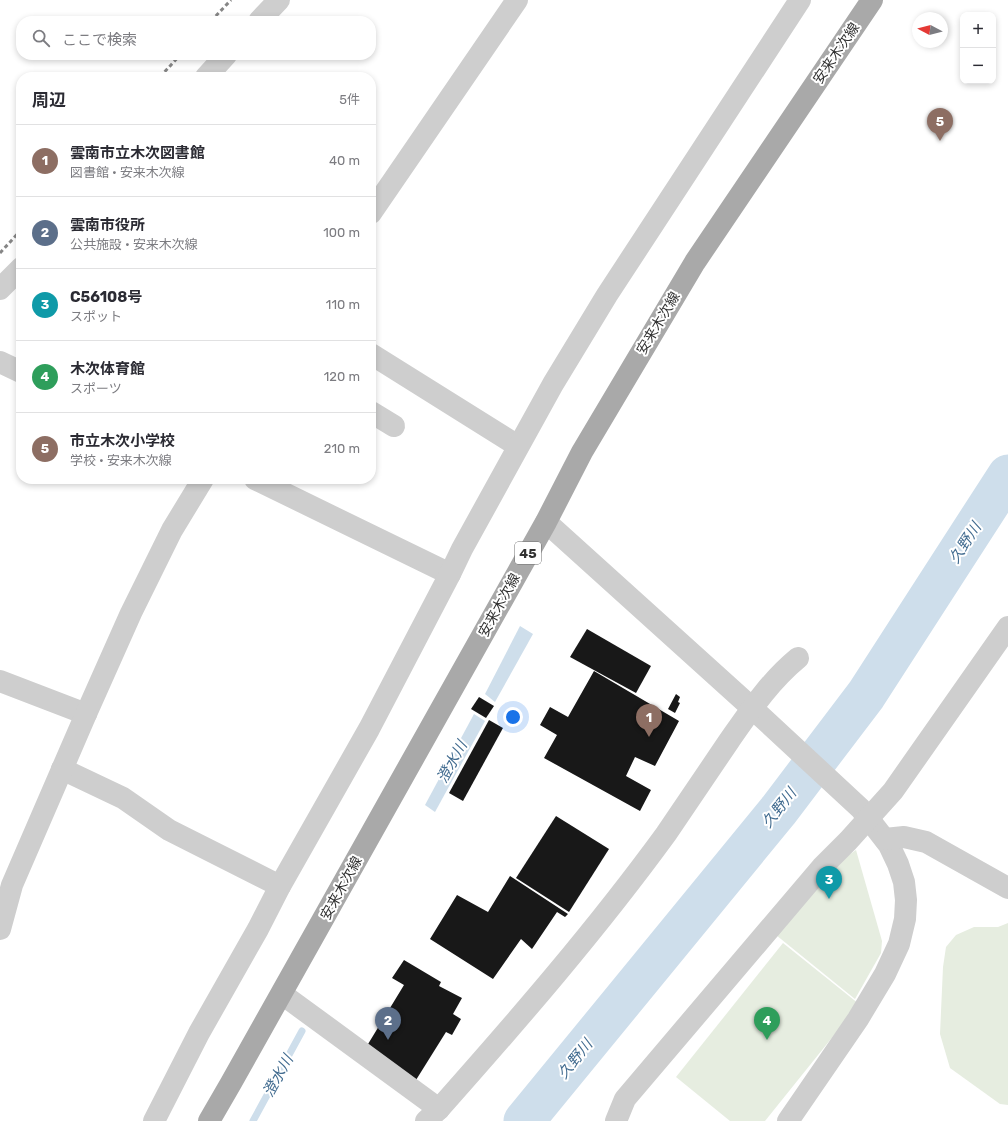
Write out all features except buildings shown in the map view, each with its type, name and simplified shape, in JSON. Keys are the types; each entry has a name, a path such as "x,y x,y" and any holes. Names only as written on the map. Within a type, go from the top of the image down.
{"main road":[{"name":"安来木次線","path":"209,1121 282,994 546,522 582,452 695,262 872,0"}],"street":[{"path":"264,16 279,0"},
{"path":"376,207 517,0"},
{"path":"154,1121 199,1033 258,930 280,886 369,729 462,549 553,384 607,295 800,0"},
{"path":"211,72 221,60"},
{"path":"0,289 16,273"},
{"path":"376,357 518,446"},
{"path":"0,362 16,370"},
{"path":"376,415 394,426"},
{"path":"0,929 12,885 131,613 172,530 200,484"},
{"path":"265,484 450,574"},
{"path":"546,522 865,814 890,845 898,864 906,894 905,919 899,944 885,974 858,1019 788,1121"},
{"path":"616,1121 625,1099 822,867 865,814 893,791 1008,628"},
{"path":"282,994 432,1115 523,1014 579,947 666,834 756,713 782,672 798,658"},
{"path":"0,681 86,714"},
{"path":"62,769 123,798 169,830 280,886"},
{"path":"885,839 904,837 926,842 1008,888"}],"shaded area":[{"path":"856,850 882,941 881,953 855,999 776,935 839,862"},
{"path":"1008,923 1008,1105 1000,1104 950,1068 940,1034 943,967 946,947 956,935 974,927 998,927"},
{"path":"783,943 859,1004 765,1121 730,1121 676,1077"}],"water":[{"path":"520,626 533,634 495,702 485,694"},
{"path":"474,714 485,721 435,812 425,805"}],"waterway":[{"name":"久野川","path":"524,1121 778,811 866,695 1008,475"},
{"name":"澄水川","path":"253,1121 302,1031"}],"railway":[{"path":"216,16 231,0"},
{"path":"165,72 175,60"},
{"path":"0,253 16,235"}],"place":[{"name":"市立木次小学校","path":"940,141"},
{"name":"雲南市立木次図書館","path":"649,737"},
{"name":"C56108号","path":"829,899"},
{"name":"雲南市役所","path":"388,1040"},
{"name":"木次体育館","path":"767,1040"}]}
